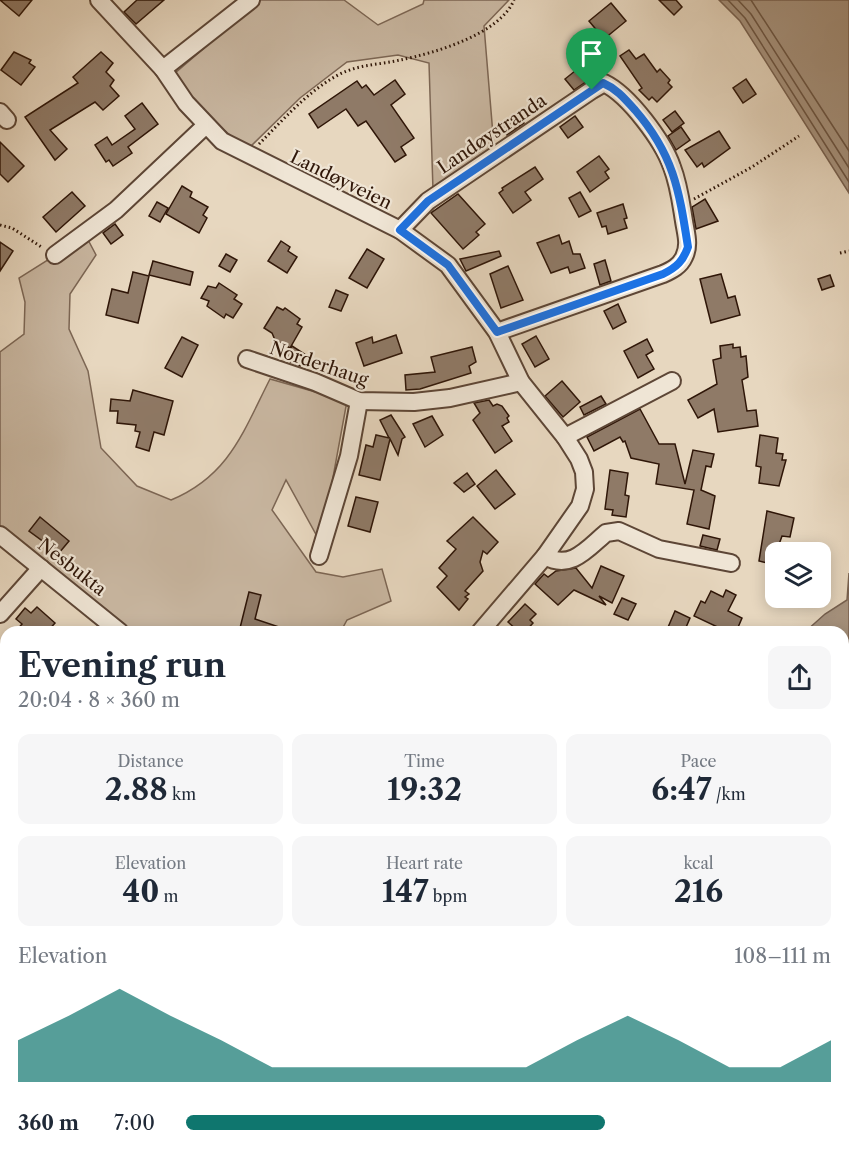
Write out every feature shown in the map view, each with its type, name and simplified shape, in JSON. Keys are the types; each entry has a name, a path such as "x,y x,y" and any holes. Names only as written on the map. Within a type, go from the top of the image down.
{"street":[{"name":"Landøyveien","path":"99,0 163,69 205,126 222,141 247,156 400,230 448,265 497,332 521,382 565,437 581,465 585,489 574,516 545,556 485,626"},
{"path":"163,69 251,0"},
{"name":"Landøystranda","path":"400,230 428,201 603,83 621,94 647,124 672,165 682,206 688,247 677,267 497,332"},
{"path":"55,255 116,210 205,126"},
{"name":"Norderhaug","path":"247,359 315,382 359,401 414,402 450,398 521,382"},
{"path":"565,437 672,381"},
{"path":"319,556 349,456 359,401"},
{"path":"545,556 559,562 571,560 591,549 606,532 619,531 659,549 731,563"},
{"name":"Nesbukta","path":"0,536 113,626"},
{"path":"0,614 41,568"}],"path":[{"path":"247,156 305,98 336,76 356,66 400,60 464,39 492,27 511,9 514,0"},
{"path":"682,206 752,167 799,136"},
{"path":"0,225 12,228 55,255"},
{"path":"840,253 849,251"}],"shaded area":[{"path":"260,0 344,0 378,25 423,4 424,0 509,0 484,26 494,147 433,190 429,63 398,55 347,62 300,98 247,150 167,80"},
{"path":"86,236 96,255 70,294 69,329 88,371 101,448 137,486 171,500 191,490 221,465 242,434 270,379 347,401 325,521 318,538 286,480 272,510 316,572 343,577 382,569 391,601 347,620 344,626 116,626 0,532 0,352 24,334 25,302 19,278"}],"water":[{"path":"719,0 849,0 849,193 740,21"},
{"path":"849,573 849,626 812,626 825,614 847,600"}],"building":[{"path":"0,0 32,0 19,16"},
{"path":"137,0 164,0 136,24 124,12"},
{"path":"659,0 676,0 682,7 674,15"},
{"path":"611,3 626,21 604,39 589,21"},
{"path":"629,50 636,59 644,54 657,72 660,69 670,80 668,83 672,87 657,102 652,97 649,100 639,90 642,88 620,56"},
{"path":"14,52 31,60 29,63 35,67 21,85 1,70"},
{"path":"101,52 113,63 106,72 114,80 110,86 119,96 103,110 95,102 50,130 67,149 55,160 25,117 78,83 73,77"},
{"path":"580,67 590,79 574,90 565,79"},
{"path":"746,79 756,94 743,103 733,88"},
{"path":"395,80 405,94 391,105 414,138 401,147 406,155 395,162 366,121 358,126 346,109 318,128 309,114 357,81 362,88 366,85 374,95"},
{"path":"142,103 158,124 128,147 132,153 113,166 109,160 106,162 95,145 107,137 112,145 135,129 125,116"},
{"path":"675,111 684,123 672,132 663,120"},
{"path":"518,114 524,123 507,135 500,125"},
{"path":"575,116 583,127 568,138 560,127"},
{"path":"681,127 690,140 676,150 668,136"},
{"path":"719,131 730,148 704,167 702,163 697,167 685,150"},
{"path":"0,142 24,166 8,182 0,174"},
{"path":"599,156 609,169 605,172 609,178 590,192 577,172"},
{"path":"535,167 543,179 525,192 531,200 513,213 499,193 503,190 502,188"},
{"path":"182,186 192,192 190,197 208,207 203,215 207,218 199,233 166,214"},
{"path":"72,192 85,206 56,232 43,217"},
{"path":"580,192 591,211 579,217 569,198"},
{"path":"458,194 485,224 476,232 479,235 463,249 431,213"},
{"path":"705,199 718,221 696,229 692,207"},
{"path":"157,202 168,208 160,222 149,216"},
{"path":"623,204 627,228 608,234 606,226 602,227 597,213"},
{"path":"115,224 123,235 111,244 103,233"},
{"path":"559,235 562,244 569,241 573,254 580,254 585,268 570,273 568,267 551,273 537,243"},
{"path":"281,241 290,247 288,251 297,257 287,273 268,261"},
{"path":"0,242 13,251 0,271"},
{"path":"367,249 384,259 367,288 349,278"},
{"path":"499,251 501,256 466,271 460,259"},
{"path":"226,254 237,260 230,272 219,266"},
{"path":"605,260 611,281 600,285 594,264"},
{"path":"153,261 193,272 190,285 149,275"},
{"path":"508,266 523,300 501,308 490,274"},
{"path":"133,272 149,276 138,323 106,315 112,289 128,293"},
{"path":"721,274 728,298 735,296 740,315 711,323 700,279"},
{"path":"830,275 834,286 822,290 818,279"},
{"path":"219,283 237,295 234,299 242,304 233,318 226,314 224,318 207,306 209,301 201,298 208,286 216,288"},
{"path":"336,290 348,295 341,311 329,307"},
{"path":"618,304 626,322 613,329 604,311"},
{"path":"277,307 283,310 285,308 300,319 297,324 302,327 290,348 275,340 272,333 264,328"},
{"path":"396,335 402,353 364,366 356,343 372,337 373,343"},
{"path":"536,336 549,359 535,367 522,344"},
{"path":"182,337 198,345 182,377 165,368"},
{"path":"647,339 653,351 646,355 654,369 638,378 624,351"},
{"path":"733,344 733,348 740,347 741,357 746,356 748,377 742,380 747,411 756,410 758,426 718,432 714,409 698,418 688,400 717,384 713,360 721,358 720,346"},
{"path":"292,346 306,355 300,366 284,359"},
{"path":"472,347 476,362 469,366 471,373 420,389 406,390 405,375 435,372 431,357"},
{"path":"562,381 580,402 563,417 545,396"},
{"path":"133,390 173,401 164,435 154,432 149,451 136,447 140,432 135,431 136,425 117,423 118,411 110,411 111,399 130,401"},
{"path":"601,396 606,404 584,415 580,407"},
{"path":"489,400 493,406 497,404 502,406 509,416 507,418 509,422 502,426 512,441 495,453 473,420 480,413 474,403"},
{"path":"640,409 659,444 675,444 685,484 693,450 714,454 711,467 706,466 701,490 715,496 709,529 687,524 694,490 656,484 659,464 631,458 625,441 623,442 620,437 594,451 587,437"},
{"path":"391,415 405,437 402,439 398,455 390,439 380,480 359,475 366,445 373,447 376,435 389,438 380,420"},
{"path":"432,416 443,435 425,447 413,424"},
{"path":"760,435 778,438 776,453 783,454 782,460 786,460 779,486 759,483 761,467 756,466"},
{"path":"496,470 515,494 495,509 477,486"},
{"path":"610,470 628,473 625,495 629,496 626,517 612,515 613,510 605,509"},
{"path":"467,473 475,484 464,492 454,483"},
{"path":"356,497 378,502 370,532 348,526"},
{"path":"767,511 794,518 790,537 782,536 780,542 765,542 765,562 759,561"},
{"path":"40,517 69,541 59,553 29,531"},
{"path":"473,517 498,542 487,554 483,551 480,562 483,571 465,591 469,594 465,597 468,599 459,610 437,587 447,576 439,568 456,549 447,541"},
{"path":"703,535 720,539 717,550 700,546"},
{"path":"601,566 624,576 612,603 599,596 606,605 574,590 558,605 535,584 544,574 548,577 556,571 576,568 592,588"},
{"path":"726,590 736,595 728,611 742,618 739,626 715,626 694,616 701,601 705,603 711,591 723,597"},
{"path":"249,592 261,595 255,619 276,626 240,626"},
{"path":"622,598 636,604 628,620 614,614"},
{"path":"525,604 536,614 530,620 533,623 530,626 512,626 508,622"},
{"path":"37,607 55,623 52,626 20,626 22,624 16,619 25,608 31,613"},
{"path":"675,611 690,618 687,626 669,626"}],"route":[{"path":"603,83 621,94 647,124 672,165 679,191 688,247 684,259 677,267 663,274 497,332 464,283 448,265 400,230 428,201 592,90 603,83"}]}
